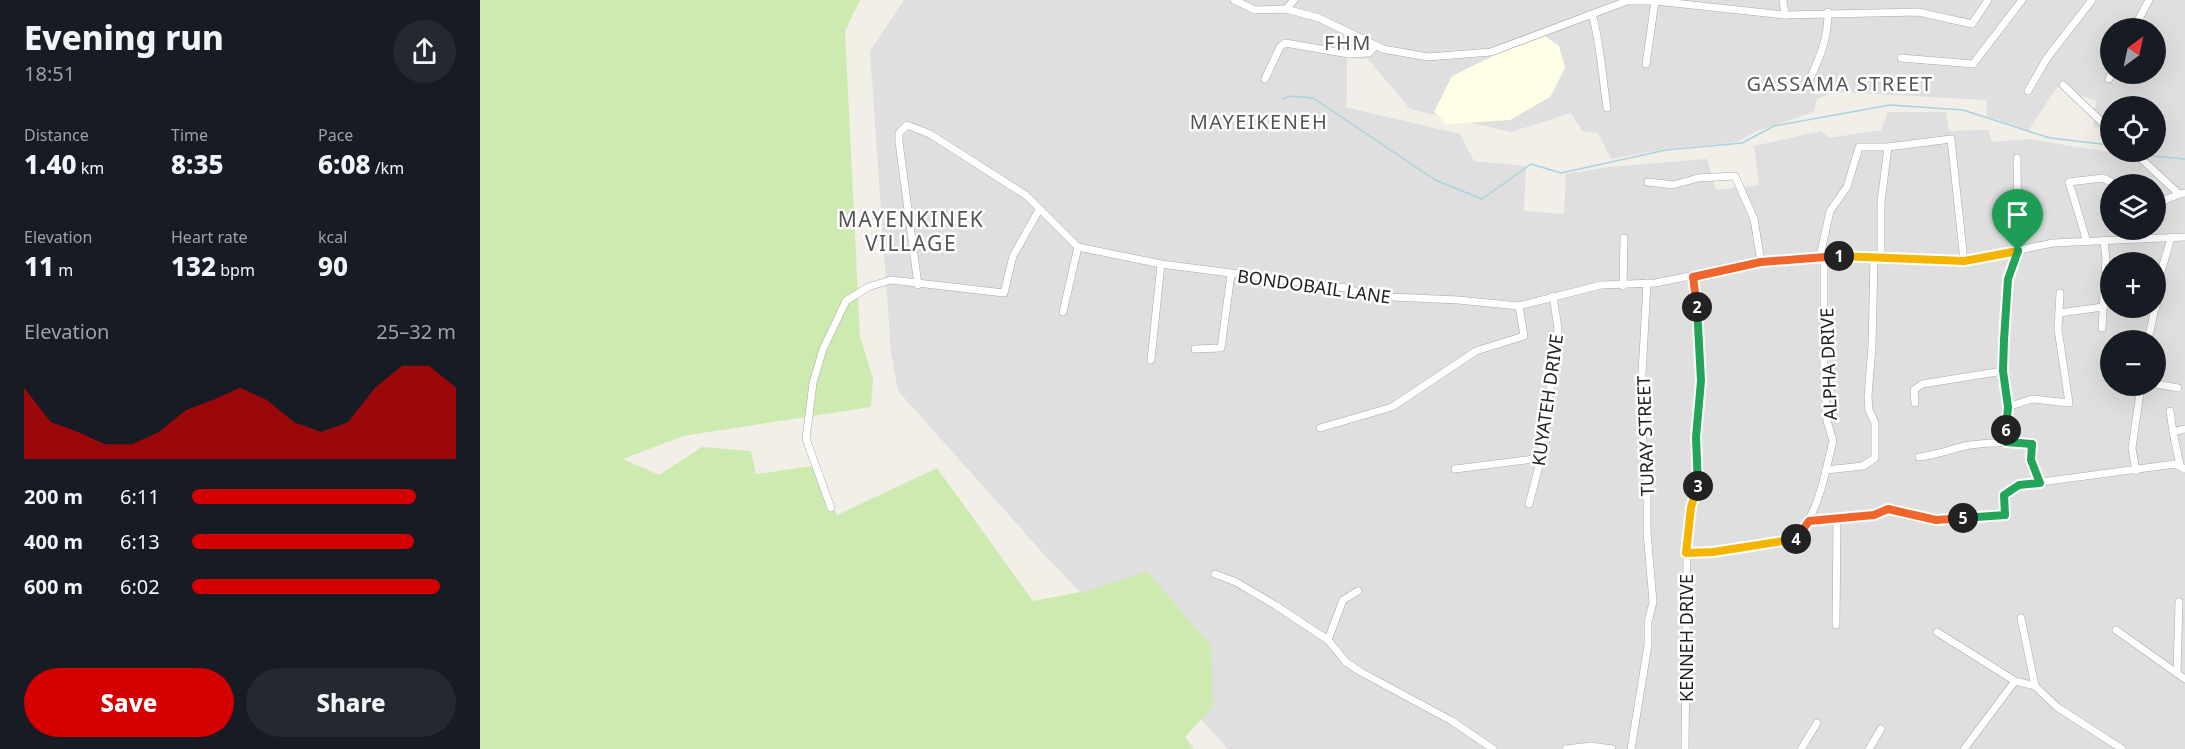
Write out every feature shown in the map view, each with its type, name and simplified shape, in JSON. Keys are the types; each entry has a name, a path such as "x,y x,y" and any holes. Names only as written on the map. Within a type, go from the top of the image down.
{"street":[{"path":"1234,0 1255,10 1266,12 1286,9 1319,18 1375,46 1428,57 1491,52 1627,0 1690,2 1785,15 1828,12 1918,12 1972,24 1976,22 1988,0"},
{"path":"1286,9 1294,0"},
{"path":"1782,0 1785,15"},
{"path":"1901,58 1973,64 2022,0"},
{"path":"2028,91 2047,58 2092,0"},
{"path":"2139,18 2149,0"},
{"path":"1646,64 1655,1"},
{"path":"1809,81 1824,47 1828,12"},
{"path":"1592,14 1601,44 1600,65 1607,108"},
{"path":"1266,79 1280,47 1285,43 1348,54 1369,53 1375,46"},
{"path":"2063,85 2100,120"},
{"path":"918,285 899,142 902,127 911,126 930,134 1027,196 1078,247 1064,312"},
{"path":"1826,470 1863,466 1875,458 1875,423 1869,410 1868,398 1881,202 1888,147 1951,139 1964,261"},
{"name":"ALPHA DRIVE","path":"1809,521 1820,498 1833,441 1827,421 1822,256 1830,211 1847,187 1859,147 1888,147"},
{"path":"2006,442 2008,407 2003,371 2008,279 2018,251 2017,158"},
{"path":"2146,162 2182,193 2166,201"},
{"path":"1648,182 1673,185 1698,178 1735,176 1754,219 1761,262"},
{"path":"2087,242 2068,182 2100,178"},
{"path":"831,508 806,439 813,383 823,349 841,309 855,294 868,287 891,280 918,285 1004,293 1013,256 1039,210"},
{"name":"BONDOBAIL LANE","path":"1078,247 1231,275 1346,288 1368,296 1458,300 1518,306 1601,285 1623,286 1693,277 1761,262 1822,256 1964,261 2053,243 2185,237"},
{"path":"1623,286 1624,238"},
{"path":"2166,256 2171,238"},
{"path":"2104,241 2104,252"},
{"path":"1151,360 1161,264"},
{"path":"1195,349 1221,348 1231,275"},
{"name":"KENNEH DRIVE","path":"1685,749 1686,553 1691,507 1698,487 1699,459 1696,437 1700,360 1693,277"},
{"name":"TURAY STREET","path":"1631,749 1648,645 1648,622 1653,602 1647,474 1643,453 1642,374 1647,283"},
{"path":"2008,407 2032,399 2072,402 2058,329 2060,294"},
{"name":"KUYATEH DRIVE","path":"1529,504 1541,458 1558,328 1553,296"},
{"path":"1320,428 1392,407 1476,351 1524,336 1518,306"},
{"path":"2059,313 2100,307"},
{"path":"2102,318 2102,328"},
{"path":"1915,403 1914,390 1922,384 2003,371"},
{"path":"2166,386 2178,388"},
{"path":"2136,471 2132,448 2140,396"},
{"path":"1686,553 1713,552 1796,540 1809,521 1874,515 1888,509 1936,520 2005,515 2004,495 2019,485 2182,467 2170,411"},
{"path":"2173,432 2185,429"},
{"path":"1920,457 1940,455 1969,446 2006,442 2032,444 2031,460 2040,483"},
{"path":"1455,469 1541,458"},
{"path":"1836,625 1838,519"},
{"path":"1215,574 1246,588 1328,640 1346,662 1361,672 1452,721 1493,749"},
{"path":"1328,640 1343,600 1358,591"},
{"path":"2177,673 2182,627 2179,602"},
{"path":"2021,618 2035,686"},
{"path":"2116,630 2185,679"},
{"path":"1937,632 2015,681 2035,686 2057,707 2122,749"},
{"path":"1964,749 2015,681"},
{"path":"1801,749 1817,723"},
{"path":"1869,749 1881,729"},
{"path":"1566,749 1591,746 1612,749"}],"shaded area":[{"path":"904,0 2185,0 2185,749 1228,749 1147,660 1049,560 898,391 891,354 870,51","holes":["1347,58 1368,59 1410,109 1511,132 1571,113 1582,131 1598,133 1611,159 1666,149 1738,142 1757,131 1814,112 1817,99 1836,92 1987,100 1986,116 2029,130 2057,87 2096,101 2093,127 2100,128 2100,96 2166,96 2166,162 2100,162 2100,150 2028,139 1992,142 1989,130 1949,131 1946,112 1888,112 1881,130 1829,138 1821,131 1754,146 1759,185 1716,190 1707,159 1608,167 1566,174 1564,214 1524,211 1526,166 1474,161 1460,134 1345,107"]},
{"path":"1541,33 1559,46 1565,68 1550,97 1510,120 1447,124 1434,112 1452,76"}],"green space":[{"path":"480,0 860,0 845,31 860,337 873,378 871,407 683,436 623,459 659,475 702,447 751,451 756,474 812,466 837,515 937,468 1033,601 1091,590 1147,571 1211,646 1213,706 1185,737 1194,749 480,749"}],"waterway":[{"path":"1282,99 1292,96 1313,98 1435,180 1482,199 1531,164 1561,173 1666,150 1742,143 1774,126 1890,105 1963,110 2050,138 2100,144"},
{"path":"2166,157 2185,159"}],"district":[{"name":"FHM","path":"1348,42"},
{"name":"GASSAMA STREET","path":"1840,83"},
{"name":"MAYEIKENEH","path":"1259,121"},
{"name":"MAYENKINEK VILLAGE","path":"911,231"}],"route":[{"path":"2018,251 2016,262 2008,279 2004,340 2003,371 2008,407 2006,442 2032,444 2031,460 2040,483 2019,485 2004,495 2005,515 1936,520 1913,517 1888,509 1874,515 1809,521 1796,540 1713,552 1686,553 1691,507 1698,487 1699,459 1696,437 1701,381 1693,277 1761,262 1820,256 1964,261 2018,251"}]}
